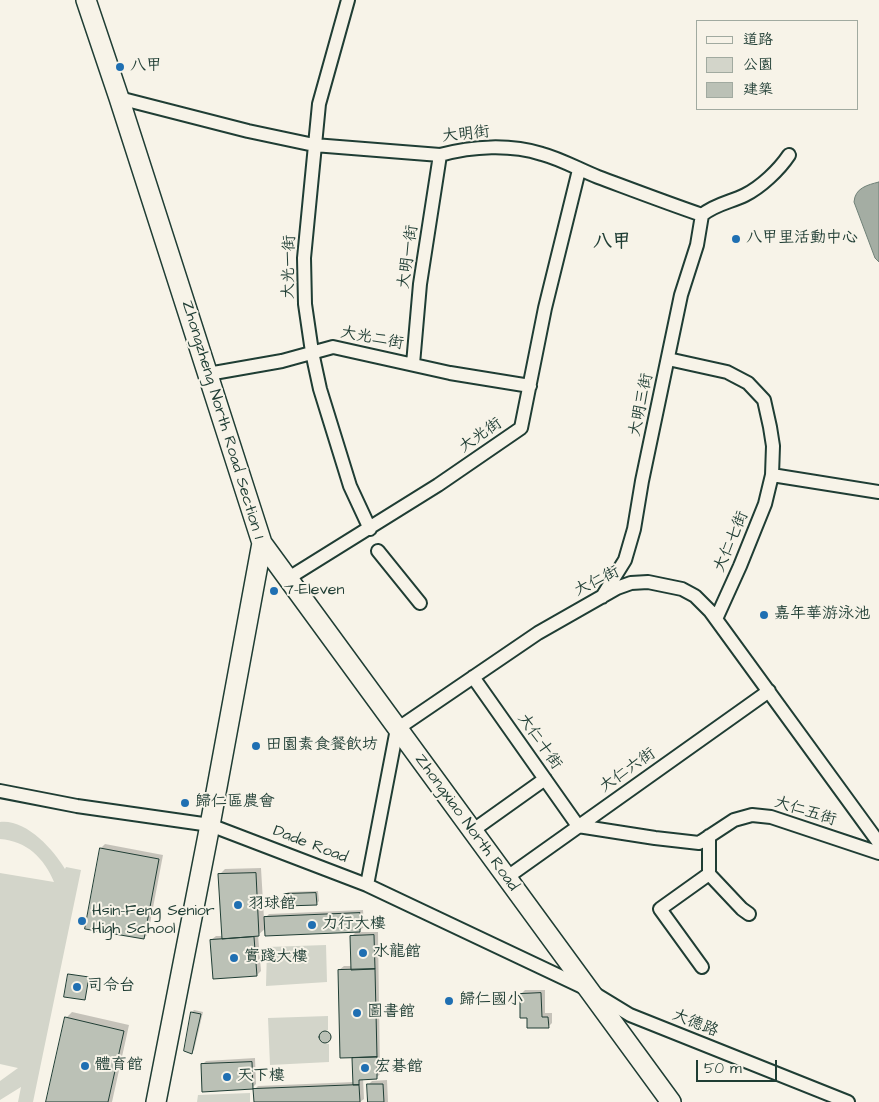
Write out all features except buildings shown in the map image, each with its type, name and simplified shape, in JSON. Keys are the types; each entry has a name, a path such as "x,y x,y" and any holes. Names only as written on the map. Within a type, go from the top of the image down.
{"main road":[{"name":"Zhongzheng North Road Section 1","path":"86,0 262,543 156,1102"},
{"name":"Zhongxiao North Road","path":"262,543 671,1102"}],"street":[{"name":"大光一街","path":"348,0 318,104 304,258 305,304 320,389 350,486 370,529"},
{"name":"大明街","path":"119,98 248,131 314,145 440,155 474,148 515,148 543,154 579,170 702,215"},
{"name":"大明一街","path":"412,364 420,284 440,155"},
{"path":"702,215 711,208 746,195 780,168 789,155"},
{"name":"大光街","path":"287,579 370,529 521,428 545,308 579,170"},
{"name":"大明三街","path":"602,598 625,560 634,529 642,481 683,286 691,269 698,245 702,215"},
{"name":"大光二街","path":"208,374 282,361 333,347 450,373 530,386"},
{"name":"大仁七街","path":"668,359 728,372 748,383 764,400 773,446 772,476 766,504 716,619"},
{"path":"772,476 879,492"},
{"path":"378,551 420,603"},
{"name":"大仁街","path":"397,729 538,633 617,588 632,583 648,582 682,589 695,596 710,611 879,843"},
{"name":"大仁十街","path":"473,677 578,826"},
{"name":"大仁六街","path":"506,878 769,691"},
{"path":"367,884 397,729"},
{"path":"472,831 545,779"},
{"name":"Dade Road","path":"0,791 77,806 210,825 367,884 589,990"},
{"name":"大仁五街","path":"578,826 699,843 734,820 752,815 772,817 879,854"},
{"path":"709,836 709,874 742,909 750,914"},
{"path":"702,967 660,909 709,874"},
{"name":"大德路","path":"589,990 630,1015 848,1102"}],"green space":[{"path":"0,822 10,822 29,830 46,845 65,869 66,867 81,870 33,1102 18,1102 21,1087 0,1100 0,1081 18,1068 0,1064 0,873 54,882 45,865 33,852 18,843 0,839"},
{"path":"326,945 327,982 266,986 267,947"},
{"path":"328,1016 328,1030 319,1035 319,1040 329,1044 329,1062 270,1065 268,1018"},
{"path":"250,1093 250,1102 197,1102 198,1095"}],"shaded area":[{"path":"879,182 879,262 875,258 854,202 859,190"}],"place":[{"name":"八甲","path":"120,67"},
{"name":"八甲里活動中心","path":"736,239"},
{"name":"7-Eleven","path":"274,591"},
{"name":"嘉年華游泳池","path":"764,615"},
{"name":"田園素食餐飲坊","path":"256,746"},
{"name":"歸仁區農會","path":"185,803"},
{"name":"羽球館","path":"238,905"},
{"name":"Hsin-Feng Senior High School","path":"82,921"},
{"name":"力行大樓","path":"312,925"},
{"name":"水龍館","path":"363,953"},
{"name":"實踐大樓","path":"234,958"},
{"name":"司令台","path":"77,987"},
{"name":"歸仁國小","path":"449,1001"},
{"name":"圖書館","path":"357,1013"},
{"name":"體育館","path":"85,1066"},
{"name":"宏碁館","path":"365,1068"},
{"name":"天下樓","path":"227,1077"}],"district":[{"name":"八甲","path":"612,243"}]}
